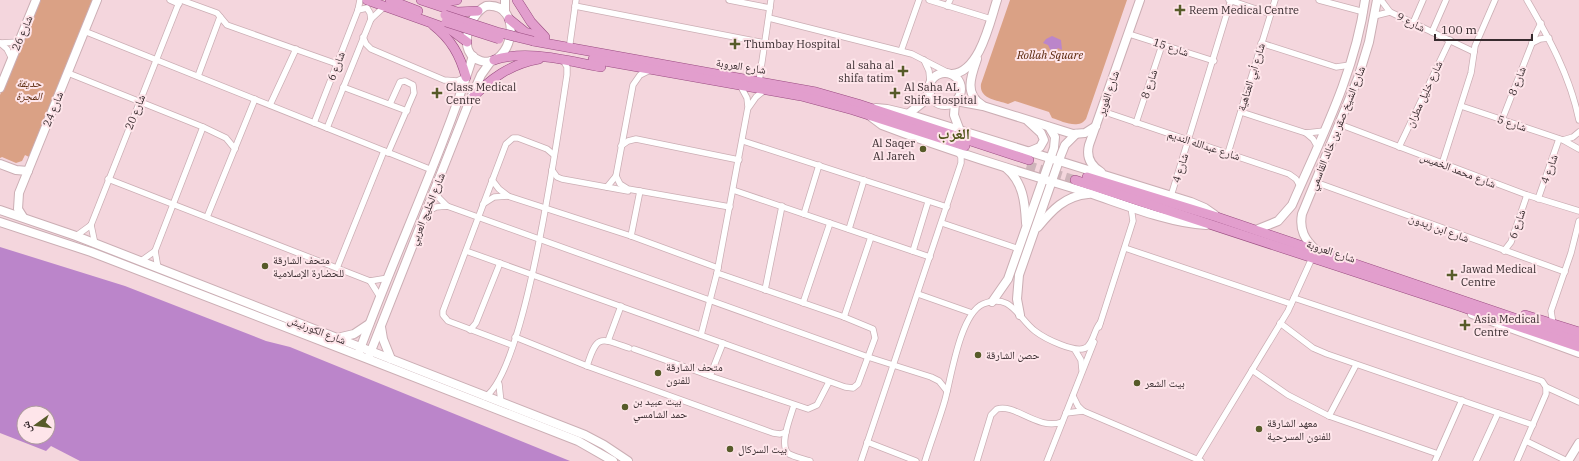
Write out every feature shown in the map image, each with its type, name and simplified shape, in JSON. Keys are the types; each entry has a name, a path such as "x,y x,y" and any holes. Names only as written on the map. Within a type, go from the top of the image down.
{"main road":[{"path":"367,0 388,3 445,18"},
{"path":"407,0 445,18"},
{"path":"425,1 445,3 457,0"},
{"path":"517,0 530,22 546,38"},
{"path":"425,1 457,12 484,6"},
{"path":"388,3 451,30 467,42"},
{"path":"507,16 525,32 570,43 627,53 637,57 647,67"},
{"name":"شارع العروبة","path":"445,18 488,36 766,89 870,112"},
{"path":"425,20 439,30 454,46 460,57 466,77"},
{"path":"492,61 516,55 563,60 616,69 647,67"},
{"path":"470,100 503,71 520,64 548,58"},
{"name":"شارع العروبة","path":"647,67 759,82 816,92 870,112 1028,159"},
{"name":"شارع العروبة","path":"1075,177 1216,221 1456,301 1579,340"},
{"name":"شارع العروبة","path":"1216,221 1256,230 1314,254"},
{"path":"1456,301 1475,298 1579,332"},
{"name":"شارع العروبة","path":"1456,301 1579,347"}],"street":[{"name":"شارع 26","path":"0,87 36,0"},
{"name":"شارع 24","path":"23,217 18,209 17,198 97,0"},
{"path":"170,0 180,1 214,12 227,25 337,64"},
{"name":"شارع 6","path":"314,123 358,10 360,0"},
{"path":"505,0 510,32 507,46 492,61 481,61 473,56 468,50 467,42 469,29 484,6 496,6 507,16"},
{"path":"730,0 770,8"},
{"path":"759,82 771,0"},
{"path":"901,51 919,0"},
{"path":"929,0 949,3 991,19"},
{"path":"983,106 973,97 969,84 997,0"},
{"name":"شارع الغوير","path":"1111,178 1094,167 1089,159 1089,145 1102,111 1116,61 1129,34 1129,23 1140,0"},
{"path":"1230,0 1271,14"},
{"name":"شارع 4","path":"1171,196 1214,61 1230,0"},
{"name":"شارع أبي العتاهية","path":"1228,153 1275,0"},
{"path":"1319,0 1364,12"},
{"name":"شارع الشيخ صقر بن خالد القاسمي","path":"1256,230 1273,224 1285,215 1292,205 1351,64 1364,12 1365,0"},
{"name":"شارع الشيخ صقر بن خالد القاسمي","path":"1314,254 1301,225 1302,214 1362,66 1377,0"},
{"name":"شارع 9","path":"1381,0 1390,12 1474,52"},
{"path":"1413,23 1423,0"},
{"path":"1432,32 1446,0"},
{"path":"1442,164 1473,67 1476,44 1496,0"},
{"path":"1527,0 1549,38 1564,70 1577,105 1579,120"},
{"name":"شارع 20","path":"91,225 180,1"},
{"name":"شارع 6","path":"327,128 371,19 388,3"},
{"path":"570,43 576,3 765,43"},
{"path":"358,10 367,8 371,19"},
{"name":"شارع 9","path":"1374,16 1390,12"},
{"path":"198,76 220,17"},
{"path":"769,18 901,51 924,59 950,73 959,80 962,89 956,102 954,115 960,130"},
{"name":"شارع 8","path":"1502,120 1541,23"},
{"path":"84,30 432,170"},
{"name":"شارع 15","path":"1129,34 1214,61"},
{"path":"363,37 366,44 371,49 440,79 452,81 466,77"},
{"path":"1532,43 1540,39 1549,38"},
{"name":"شارع خليل مطران","path":"1399,147 1450,40"},
{"path":"0,43 19,42"},
{"path":"0,43 7,49 12,59"},
{"path":"1261,43 1336,67 1351,64"},
{"name":"شارع 8","path":"1136,123 1162,45"},
{"path":"270,105 296,49"},
{"path":"930,82 939,73 950,73 965,69 978,54"},
{"name":"شارع الخليج العربي","path":"360,351 369,324 459,101 473,56"},
{"path":"908,114 922,103 929,92 930,71 924,59"},
{"path":"485,397 493,391 499,382 515,337 532,274 550,187 567,75 567,67 563,60"},
{"name":"شارع الخليج العربي","path":"368,359 381,322 470,100 481,75 492,61"},
{"path":"607,186 616,176 633,85 647,67"},
{"path":"1336,67 1345,80"},
{"path":"68,73 203,127 226,138 235,149"},
{"path":"337,268 386,152 407,111 415,90 412,84 405,81 398,84 390,104"},
{"path":"701,336 718,270 743,141 748,107 747,98 740,85"},
{"path":"343,87 407,111"},
{"path":"748,107 756,97 766,89"},
{"path":"929,92 933,100 942,105 956,102 983,106 1076,134 1085,133 1097,125"},
{"path":"207,217 255,99"},
{"name":"شارع 5","path":"1461,106 1561,139 1579,149"},
{"path":"870,112 887,109 908,114 960,130 1028,159 1054,160 1171,196 1198,205 1216,221"},
{"name":"شارع عبدالله النديم","path":"1102,111 1289,174 1296,178 1300,186"},
{"path":"870,112 882,125 958,152 1146,212 1185,222 1216,221"},
{"path":"1241,112 1306,133 1313,139 1317,146"},
{"path":"1026,119 1041,133 1044,140 1040,148 1028,159"},
{"name":"شارع محمد الخميس","path":"1339,124 1538,199 1579,211"},
{"path":"158,268 155,251 203,127"},
{"path":"625,127 629,135 636,139 739,160"},
{"path":"992,302 1008,279 1026,228 1054,160 1055,141 1049,127"},
{"path":"1306,133 1324,131"},
{"path":"1561,139 1573,137 1579,132"},
{"path":"1054,160 1065,145 1076,134"},
{"path":"226,138 240,136"},
{"path":"512,345 448,321 443,315 443,311 506,144 513,138 522,139 545,148 554,155"},
{"path":"621,146 628,141 636,139"},
{"name":"شارع 4","path":"1538,199 1561,139"},
{"path":"743,141 947,207"},
{"path":"861,461 961,163 961,157 958,152"},
{"path":"0,164 16,170 28,171"},
{"path":"804,214 819,165"},
{"path":"1309,166 1310,177 1315,182"},
{"path":"1004,167 1014,176 1022,190 1025,207 1026,228"},
{"path":"552,169 559,178 607,186 617,190 640,191 730,207"},
{"path":"616,176 620,184 633,190"},
{"path":"550,187 559,178"},
{"path":"108,179 370,281 388,278"},
{"path":"466,251 850,389 856,386 875,338 874,332 870,328 844,317 765,290 631,236 508,196 499,189 492,180"},
{"path":"849,229 864,180"},
{"path":"1020,315 1017,299 1018,283 1034,231 1047,180"},
{"name":"شارع ابن زيدون","path":"1315,182 1565,272"},
{"path":"435,189 439,198 447,206 538,240 711,300 868,357 930,377 939,382 947,391"},
{"path":"733,190 930,256"},
{"path":"631,236 640,191"},
{"path":"1034,231 1051,211 1063,202 1075,196 1089,193"},
{"name":"شارع 6","path":"1504,251 1511,242 1527,195"},
{"path":"483,204 494,197 508,196"},
{"path":"913,251 928,202"},
{"path":"426,212 436,207 447,206"},
{"path":"765,290 782,206"},
{"path":"1047,461 1100,323 1125,248 1133,221 1133,212 1130,206"},
{"name":"شارع الكورنيش","path":"0,210 76,236 336,338 360,351 368,359 584,444 612,461"},
{"path":"412,245 409,244 407,240 415,212"},
{"path":"1133,221 1140,214 1146,212"},
{"path":"1553,324 1551,312 1565,272 1579,221"},
{"name":"شارع الكورنيش","path":"0,222 91,252 360,351 371,351 502,404 594,439 628,461"},
{"path":"803,303 830,223"},
{"path":"942,223 1019,249"},
{"path":"76,236 91,225 95,244"},
{"path":"844,317 871,237"},
{"path":"1125,248 1291,304"},
{"path":"141,261 155,251"},
{"path":"1072,396 1083,411 1200,460 1291,304 1314,254"},
{"path":"470,330 476,323 500,263"},
{"path":"370,281 380,297"},
{"path":"917,297 972,313"},
{"path":"1294,298 1538,380 1546,387 1579,402"},
{"path":"1456,301 1481,318 1579,353"},
{"path":"925,461 959,347 972,313 984,304 992,302 1008,304 1038,333 1075,350 1084,349 1088,346 1100,323"},
{"path":"608,341 621,306"},
{"path":"1540,320 1551,312"},
{"path":"381,322 383,339 391,359"},
{"path":"1280,323 1313,348 1356,365 1533,425"},
{"path":"336,338 354,334 369,324"},
{"path":"515,337 587,366 773,433 780,434 786,432"},
{"path":"587,366 596,344 602,341 608,341 808,409 817,405 829,382"},
{"path":"706,374 723,343"},
{"path":"1075,350 1081,360 1082,372"},
{"path":"1329,416 1356,365"},
{"path":"1252,370 1292,397 1329,416 1438,454"},
{"path":"499,382 499,393 502,404"},
{"path":"1517,461 1546,394 1546,387"},
{"path":"1434,461 1462,400"},
{"path":"794,405 784,444 787,452 810,461"},
{"path":"976,461 991,416 996,409 1005,408 1050,425 1062,422"},
{"path":"1066,413 1083,411"},
{"path":"1476,461 1498,413"},
{"path":"1526,441 1568,461 1579,442"},
{"path":"867,442 916,461"}],"green space":[{"name":"حديقة المجرة","path":"39,0 93,0 29,157 25,155 22,161 16,163 2,157 0,158 0,95"},
{"name":"Rollah Square","path":"1010,0 1127,0 1086,119 1083,122 1079,124 1065,123 1052,118 1049,112 1015,101 1008,104 989,98 983,93 981,84"}],"shaded area":[{"path":"1052,36 1061,40 1062,50 1058,48 1051,51 1048,45 1043,43 1046,39"},
{"path":"0,247 125,286 266,341 290,347 570,461 80,461 51,446 46,451 31,445 56,445 56,405 16,405 16,439 0,433"}],"tunnel":[{"path":"1027,165 1075,180"}],"place":[{"name":"Reem Medical Centre","path":"1180,10"},
{"name":"Thumbay Hospital","path":"735,44"},
{"name":"al saha al shifa tatim","path":"903,71"},
{"name":"Class Medical Centre","path":"437,93"},
{"name":"Al Saha AL Shifa Hospital","path":"895,93"},
{"name":"Al Saqer Al Jareh","path":"923,149"},
{"name":"متحف الشارقة للحضارة الإسلامية","path":"265,266"},
{"name":"Jawad Medical Centre","path":"1452,275"},
{"name":"Asia Medical Centre","path":"1465,325"},
{"name":"حصن الشارقة","path":"978,355"},
{"name":"متحف الشارقة للفنون","path":"658,373"},
{"name":"بيت الشعر","path":"1137,383"},
{"name":"بيت عبيد بن حمد الشامسي","path":"625,407"},
{"name":"معهد الشارقة للفنون المسرحية","path":"1259,429"},
{"name":"بيت السركال","path":"730,449"}],"district":[{"name":"الغرب","path":"954,134"}]}
